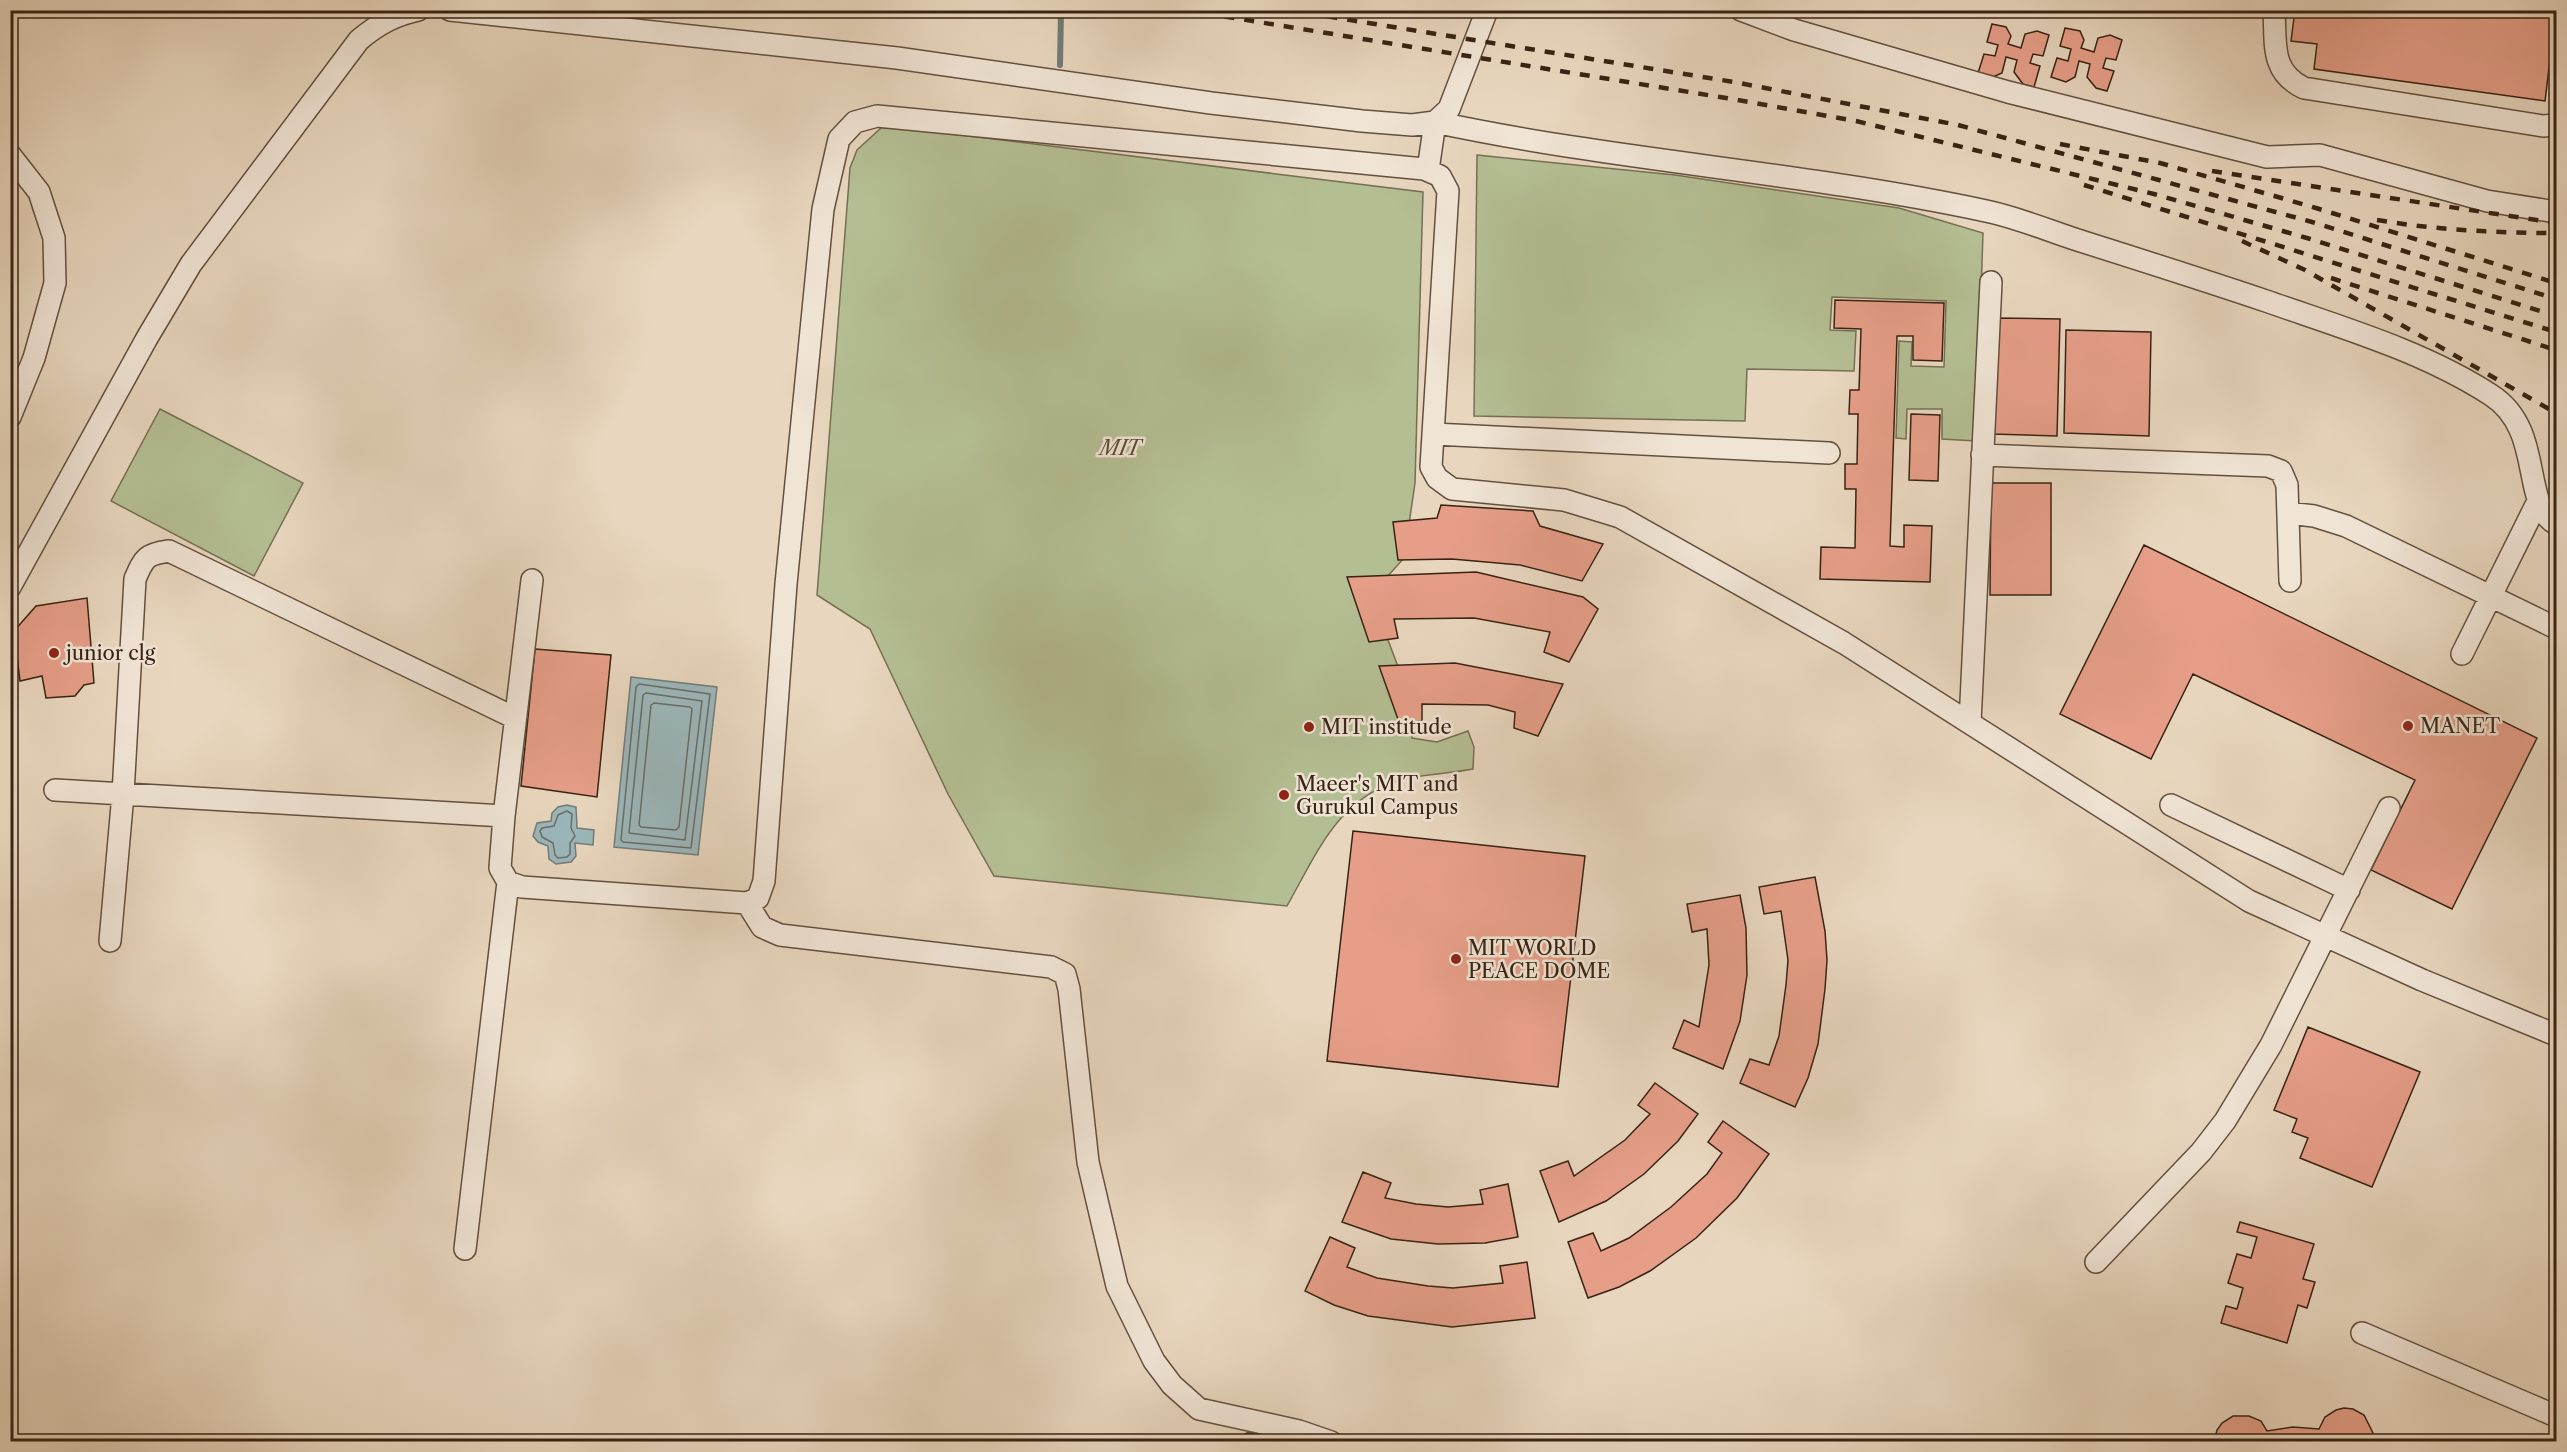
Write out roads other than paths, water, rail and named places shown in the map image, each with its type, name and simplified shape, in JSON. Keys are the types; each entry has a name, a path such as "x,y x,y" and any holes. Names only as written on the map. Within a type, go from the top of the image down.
{"street":[{"path":"10,587 147,338 191,264 359,40 375,26 400,14 418,10"},
{"path":"450,10 897,58 1362,122 1412,124 1435,122 1489,133 1772,174 1989,212 2241,293 2408,350 2494,396 2516,417 2527,442 2538,501 2550,521 2556,524"},
{"path":"1428,170 1435,122 1449,109 1487,10"},
{"path":"1741,10 1794,30 2008,92 2256,154 2274,157 2320,155 2487,201 2556,212"},
{"path":"2274,10 2279,67 2285,76 2304,88 2543,126 2556,125"},
{"path":"507,882 522,887 747,903 758,898 764,881 786,584 824,210 839,139 855,122 877,116 1428,170 1440,176 1448,191 1431,467 1437,478 1452,489 1564,500 1620,517 1844,643 2249,901 2422,980 2556,1035"},
{"path":"10,155 39,192 54,238 55,283 34,357 10,417"},
{"path":"1970,723 1991,282"},
{"path":"1434,434 1829,453"},
{"path":"1982,455 2268,466 2281,471 2287,485 2290,581"},
{"path":"2462,654 2538,501"},
{"path":"2288,513 2314,516 2346,526 2556,627"},
{"path":"110,940 123,794 135,579 143,560 154,553 169,551 515,718"},
{"path":"465,1250 507,882 500,868 504,816 532,580"},
{"path":"56,790 504,816"},
{"path":"2171,805 2349,890"},
{"path":"2096,1262 2201,1152 2225,1121 2271,1045 2389,808"},
{"path":"747,903 762,927 780,935 1051,967 1065,975 1069,989 1088,1162 1117,1286 1154,1361 1172,1385 1198,1409 1299,1431 1331,1442"},
{"path":"2362,1333 2556,1416"}],"water":[{"path":"631,677 717,687 698,855 614,847"},
{"path":"567,805 576,807 577,828 594,830 593,845 575,843 576,856 571,862 556,864 549,859 548,846 538,842 533,836 537,823 551,821 552,813 558,807"}],"waterway":[{"path":"1060,65 1061,10"}],"railway":[{"path":"1185,10 1856,121 2154,194 2307,238 2556,316"},
{"path":"1288,10 1734,82 1958,125 2312,222 2556,299"},
{"path":"2060,144 2160,163 2316,208 2556,283"},
{"path":"2212,171 2556,223"},
{"path":"2084,185 2556,332"},
{"path":"2377,220 2466,230 2556,233"},
{"path":"2242,241 2305,270 2556,413"},
{"path":"2331,278 2556,350"}],"place":[{"name":"junior clg","path":"54,653"},
{"name":"MANET","path":"2408,726"},
{"name":"MIT institude","path":"1309,727"},
{"name":"Maeer's MIT and Gurukul Campus","path":"1284,795"},
{"name":"MIT WORLD PEACE DOME","path":"1456,959"}],"park label":[{"name":"MIT","path":"1120,448"}]}
